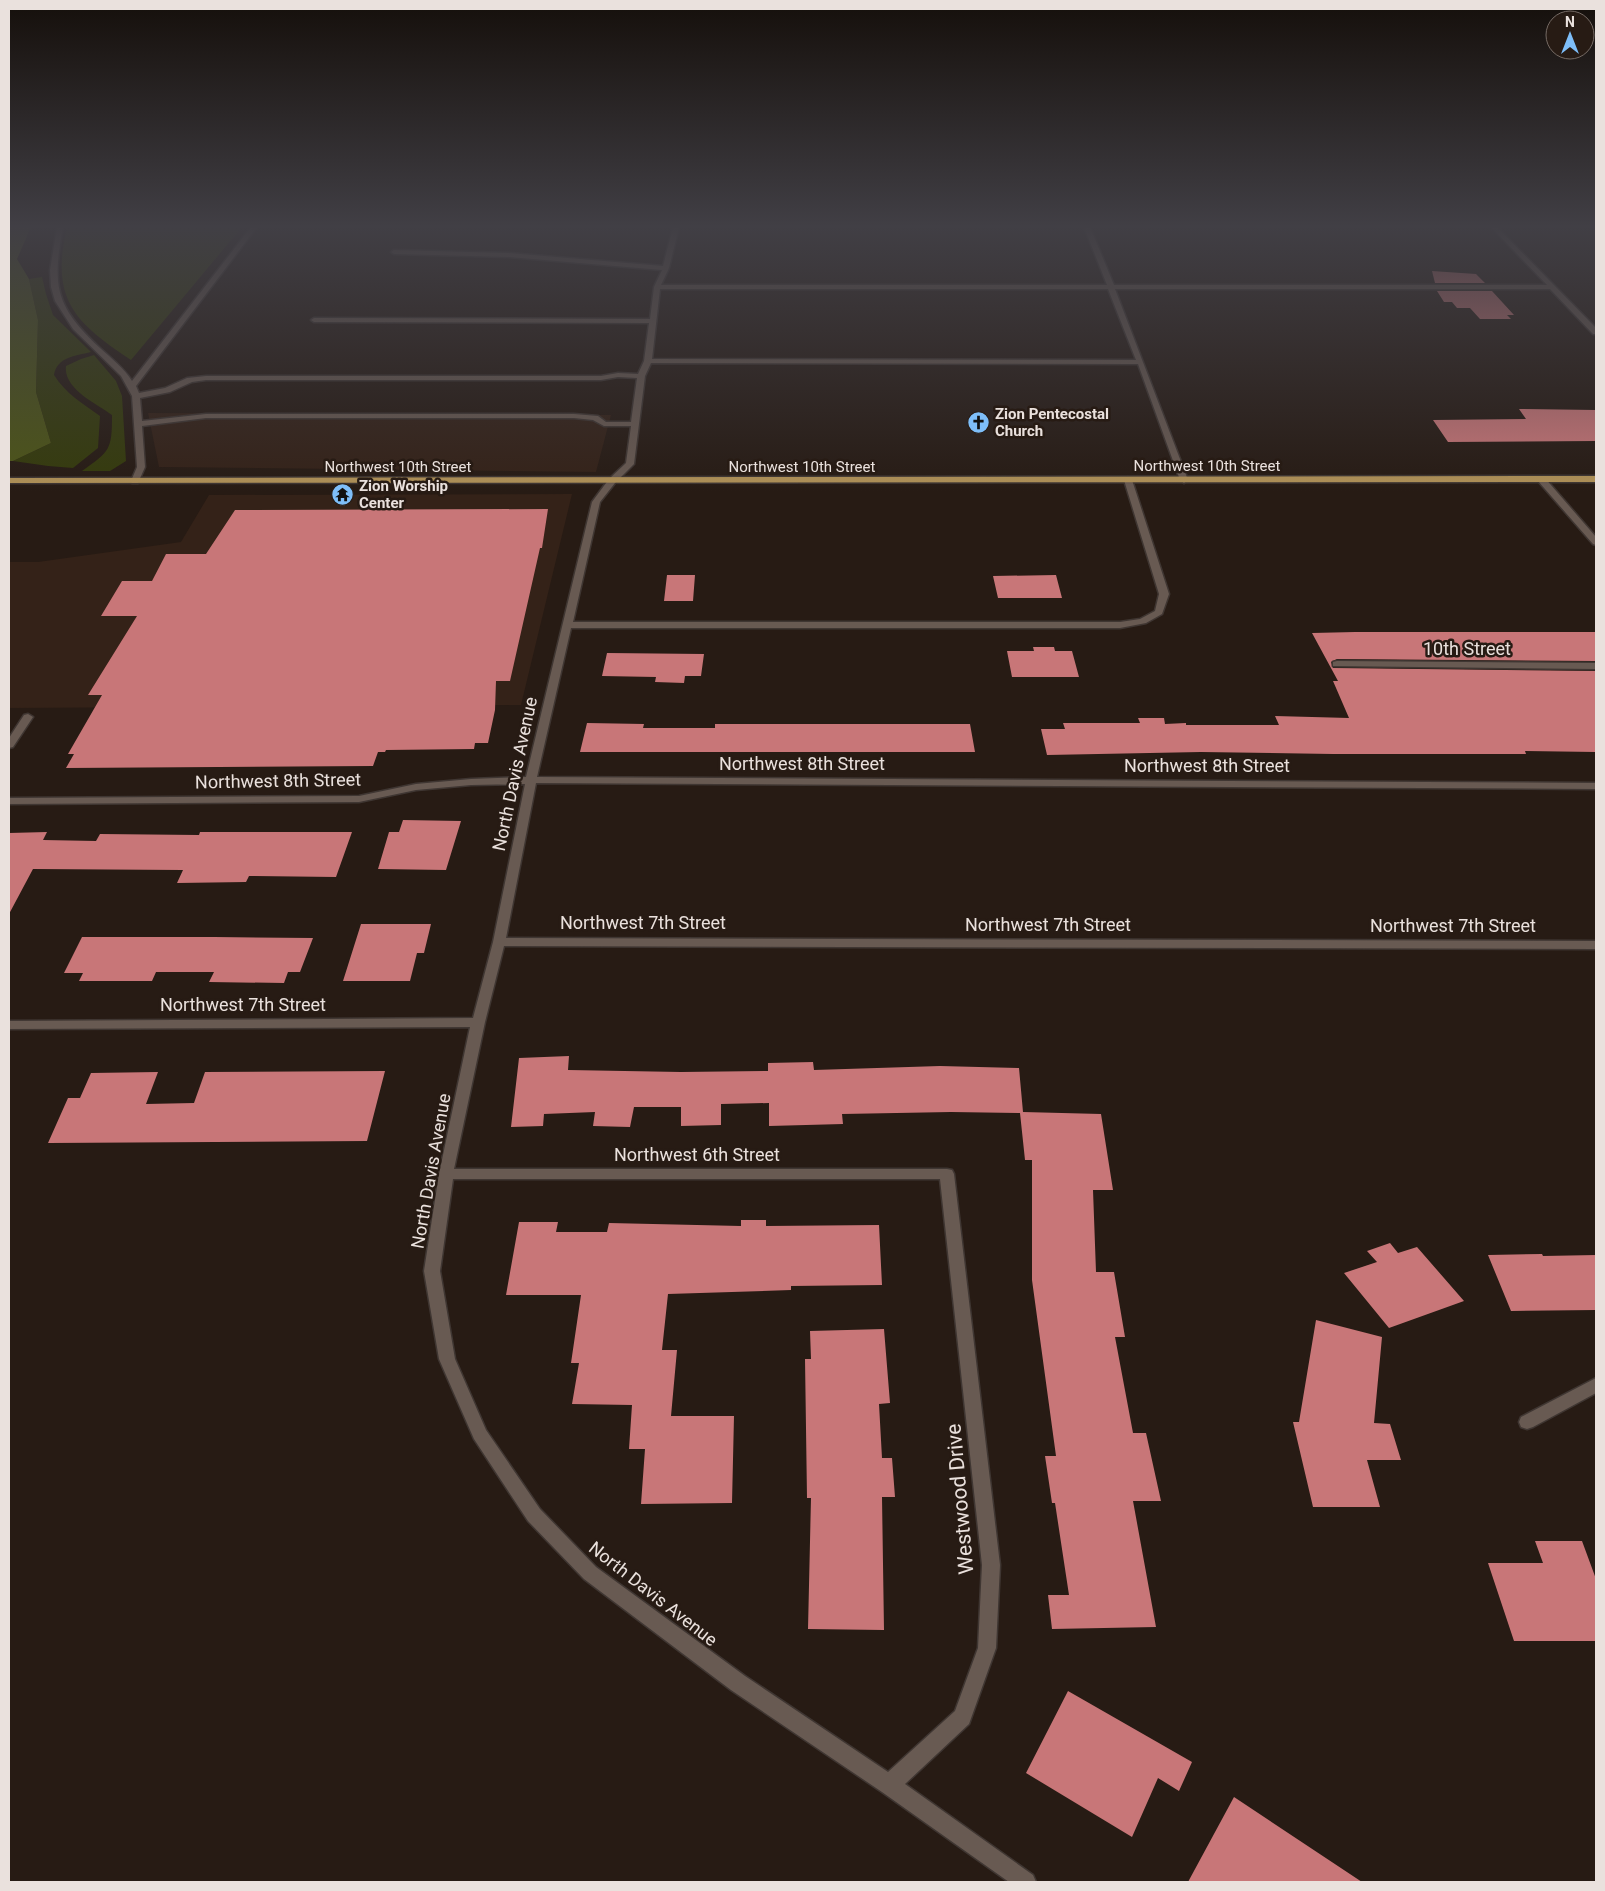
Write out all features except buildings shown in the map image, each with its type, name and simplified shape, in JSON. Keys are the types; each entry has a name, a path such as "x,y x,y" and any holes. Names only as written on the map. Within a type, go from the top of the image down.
{"main road":[{"name":"Northwest 10th Street","path":"9,481 1596,479"}],"street":[{"path":"65,315 121,370 133,385 136,396 141,467 135,481"},
{"path":"133,385 186,315"},
{"name":"North Davis Avenue","path":"653,315 648,361 641,376 630,464 612,481 596,502 531,780 499,942 478,1022 446,1174 432,1270 447,1359 480,1434 534,1516 590,1573 738,1683 889,1785 1026,1882"},
{"path":"1123,315 1184,480"},
{"path":"1580,315 1596,332"},
{"path":"314,320 652,321"},
{"path":"648,361 1141,362"},
{"path":"136,396 168,390 190,380 206,378 601,378 618,375 641,376"},
{"path":"138,424 206,416 574,416 595,418 604,424 635,424"},
{"path":"1541,479 1596,542"},
{"path":"568,625 1120,625 1143,621 1159,612 1164,594 1128,480"},
{"name":"10th Street","path":"1338,664 1596,666"},
{"path":"9,745 28,717"},
{"name":"Northwest 8th Street","path":"9,801 359,799 416,786 531,780 1596,786"},
{"name":"Northwest 7th Street","path":"499,942 1596,945"},
{"name":"Northwest 7th Street","path":"9,1025 478,1022"},
{"name":"Northwest 6th Street","path":"446,1174 947,1174"},
{"name":"Westwood Drive","path":"889,1785 962,1717 988,1648 991,1564 947,1174"},
{"path":"1527,1422 1596,1385"}],"shaded area":[{"path":"148,413 611,415 596,472 159,467"},
{"path":"572,494 521,705 9,708 9,562 38,562 181,542 209,495"}],"green space":[{"path":"9,315 37,315 36,392 51,443 13,461 9,461"},
{"path":"37,315 53,315 91,352 73,356 63,361 59,364 54,375 69,393 100,416 98,448 73,468 13,461 51,443 36,392"},
{"path":"78,315 168,315 131,360 111,346"},
{"path":"94,355 116,381 122,396 126,461 110,471 82,471 108,449 112,415 75,389 66,374 66,366"}],"place":[{"name":"Zion Pentecostal Church","path":"979,423"},
{"name":"Zion Worship Center","path":"343,495"}]}
